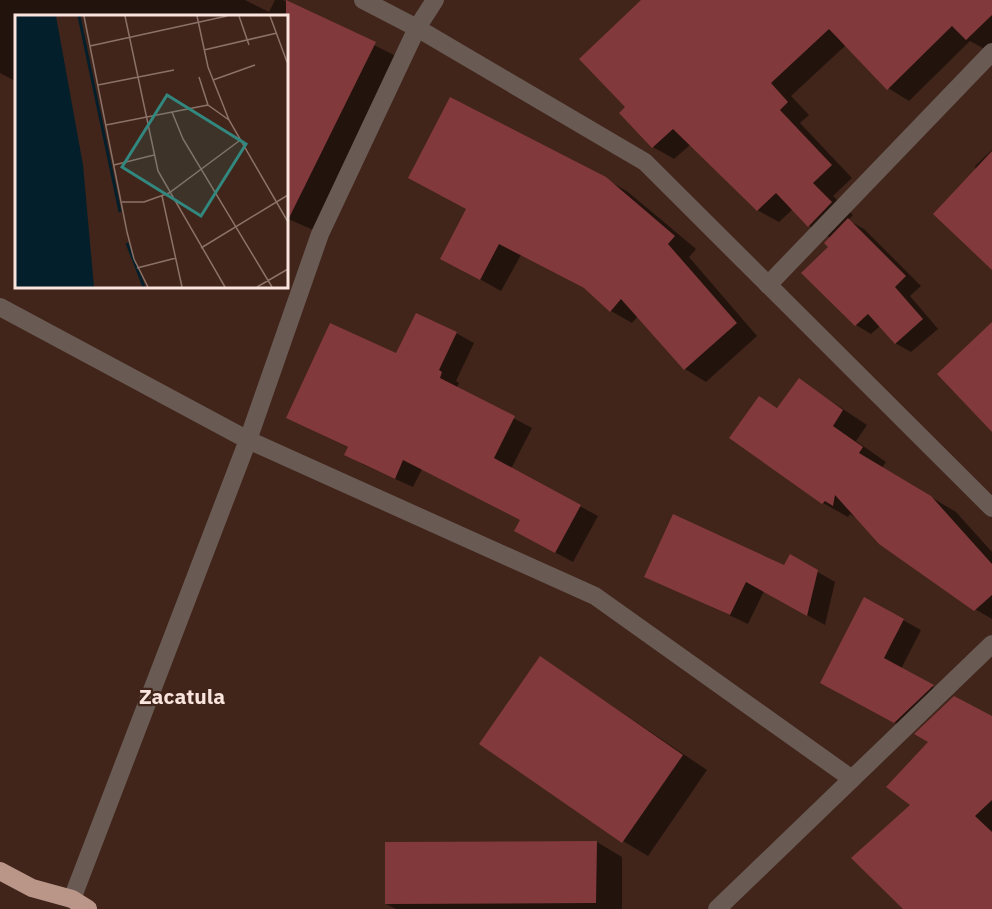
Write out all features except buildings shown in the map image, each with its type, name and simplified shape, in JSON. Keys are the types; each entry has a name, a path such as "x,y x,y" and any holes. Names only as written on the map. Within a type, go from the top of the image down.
{"highway":[{"path":"0,871 32,888 72,899 88,909"}],"street":[{"path":"363,0 417,28 645,162 992,508"},
{"path":"72,899 248,440 320,234 417,28 435,0"},
{"path":"768,285 992,52"},
{"path":"0,307 248,440 595,596 852,779"},
{"path":"717,909 992,644"}],"district":[{"name":"Zacatula","path":"182,697"}]}
